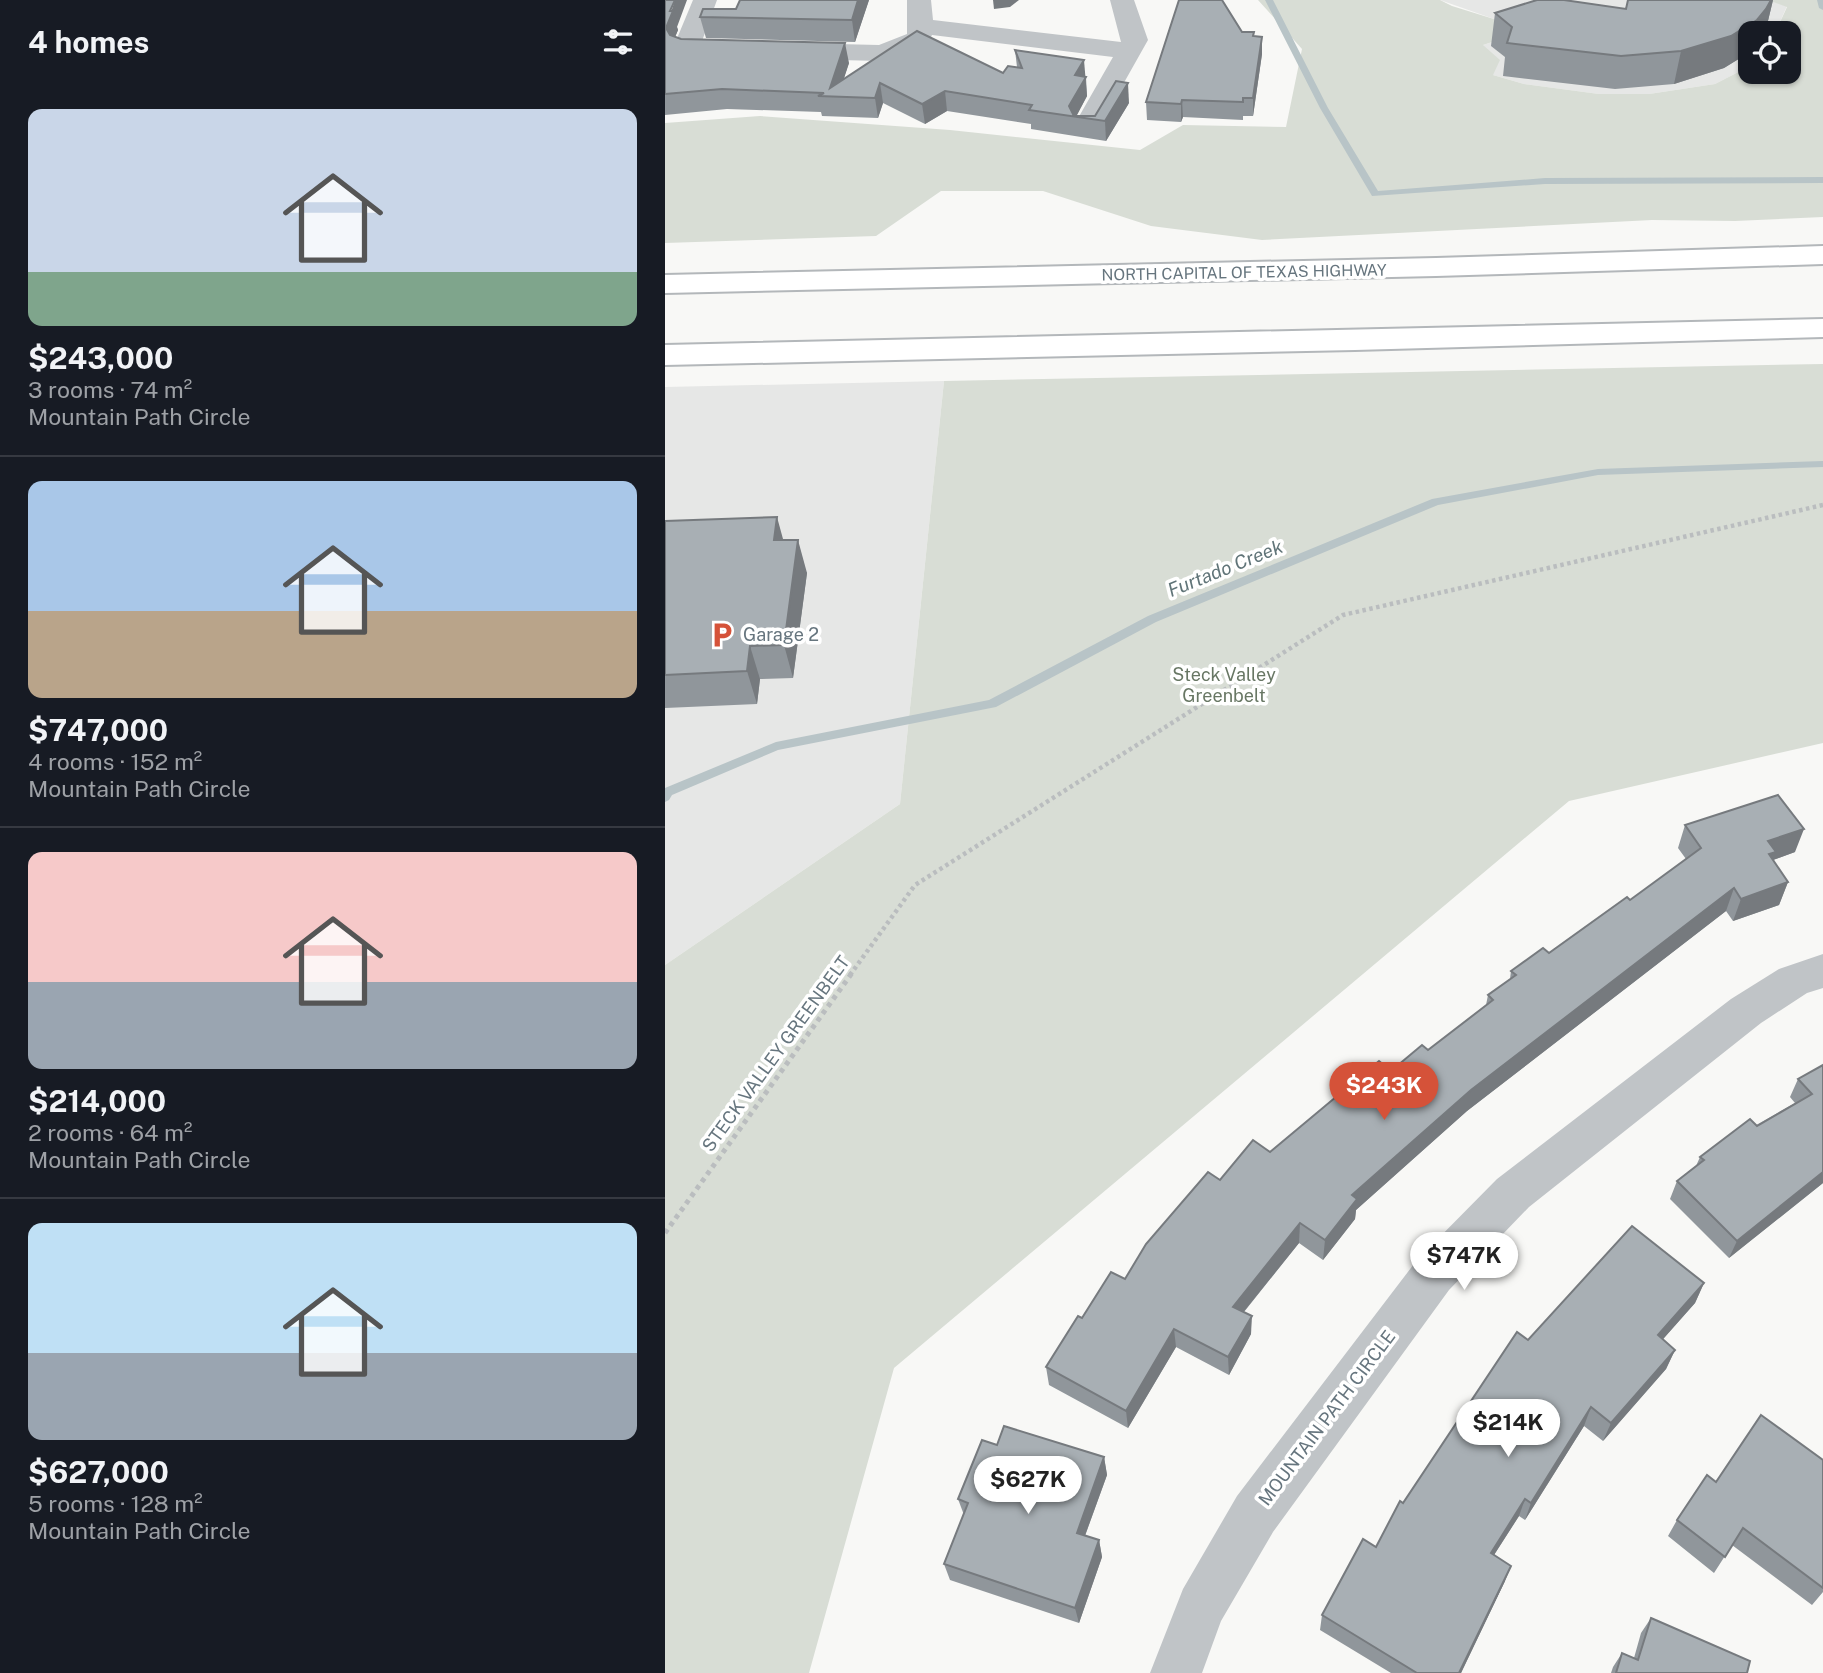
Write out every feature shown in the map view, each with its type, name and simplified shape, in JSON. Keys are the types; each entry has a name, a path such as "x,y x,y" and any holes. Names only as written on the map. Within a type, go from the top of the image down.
{"highway":[{"name":"NORTH CAPITAL OF TEXAS HIGHWAY","path":"665,284 1436,267 1823,255"},
{"path":"665,355 1381,341 1823,328"}],"street":[{"path":"705,0 686,48 882,53 919,38 919,0"},
{"path":"1086,127 1135,40 1122,0"},
{"path":"921,26 1128,51"},
{"name":"MOUNTAIN PATH CIRCLE","path":"1176,1673 1201,1607 1255,1514 1433,1275 1513,1193 1735,1019 1793,981 1823,971"}],"path":[{"name":"STECK VALLEY GREENBELT","path":"665,1233 915,885 1343,615 1823,505"}],"shaded area":[{"path":"1440,0 1768,0 1787,6 1780,21 1738,21 1738,72 1715,84 1649,94 1599,94 1524,84 1493,75 1483,45 1528,31"},
{"path":"944,381 900,804 665,965 665,387"}],"green space":[{"path":"1258,0 1440,0 1529,30 1483,45 1500,60 1493,75 1524,84 1599,94 1649,94 1715,84 1738,72 1738,84 1801,84 1801,21 1781,21 1787,7 1768,0 1823,0 1823,217 1735,221 1652,220 1262,240 1151,226 1043,191 941,191 876,236 665,243 665,123 760,116 950,130 1140,150 1183,125 1286,127 1302,49"},
{"name":"Steck Valley Greenbelt","path":"1823,364 1823,743 1569,801 894,1368 809,1673 665,1673 665,965 900,804 944,381"}],"building":[{"path":"665,0 675,0 666,28 670,35 681,39 845,43 830,88 917,31 1003,73 1008,66 1022,68 1015,50 1084,60 1075,75 1086,77 1069,106 1074,116 1095,116 1116,81 1128,83 1105,121 1029,110 1032,105 945,91 922,104 880,83 875,98 722,89 665,94"},
{"path":"740,0 858,0 852,20 700,17 703,9 736,9"},
{"path":"1179,0 1222,0 1242,32 1254,32 1253,36 1262,37 1253,98 1243,98 1243,102 1146,102"},
{"path":"1537,0 1564,0 1626,9 1628,0 1771,0 1757,20 1738,21 1738,32 1731,36 1681,51 1621,56 1507,43 1512,27 1495,13"},
{"name":"Garage 2","path":"777,517 774,540 798,540 784,645 750,646 747,671 665,675 665,521"},
{"path":"1778,795 1804,829 1768,841 1776,852 1769,854 1788,882 1741,899 1734,888 1471,1090 1352,1195 1357,1199 1325,1240 1300,1223 1233,1307 1252,1316 1228,1357 1174,1329 1126,1411 1046,1367 1078,1316 1082,1318 1111,1272 1125,1279 1146,1244 1208,1172 1220,1180 1253,1140 1270,1152 1379,1061 1391,1071 1422,1045 1428,1050 1493,1000 1488,995 1516,975 1511,971 1543,948 1549,953 1627,897 1630,900 1701,848 1685,825"},
{"path":"1823,1065 1823,1172 1737,1241 1677,1181 1704,1160 1700,1157 1750,1119 1757,1126 1812,1094 1798,1079"},
{"path":"1632,1226 1704,1283 1658,1335 1675,1350 1611,1423 1591,1407 1531,1503 1525,1499 1491,1553 1511,1566 1459,1673 1417,1673 1322,1615 1363,1539 1376,1547 1400,1501 1403,1503 1517,1332 1528,1340"},
{"path":"1761,1415 1823,1460 1823,1588 1743,1528 1725,1557 1677,1520 1707,1475 1716,1482"},
{"path":"1004,1426 1104,1457 1077,1533 1099,1540 1075,1608 944,1564 968,1503 958,1499 982,1440 997,1445"},
{"path":"1651,1618 1750,1661 1747,1673 1616,1673 1622,1653 1638,1660"}],"waterway":[{"path":"1269,0 1324,108 1375,194 1545,181 1823,180"},
{"path":"1821,0 1823,8"},
{"name":"Furtado Creek","path":"665,797 668,792 776,746 992,704 1152,619 1436,502 1598,472 1823,464"}],"place":[{"name":"Garage 2","path":"722,635"}]}
